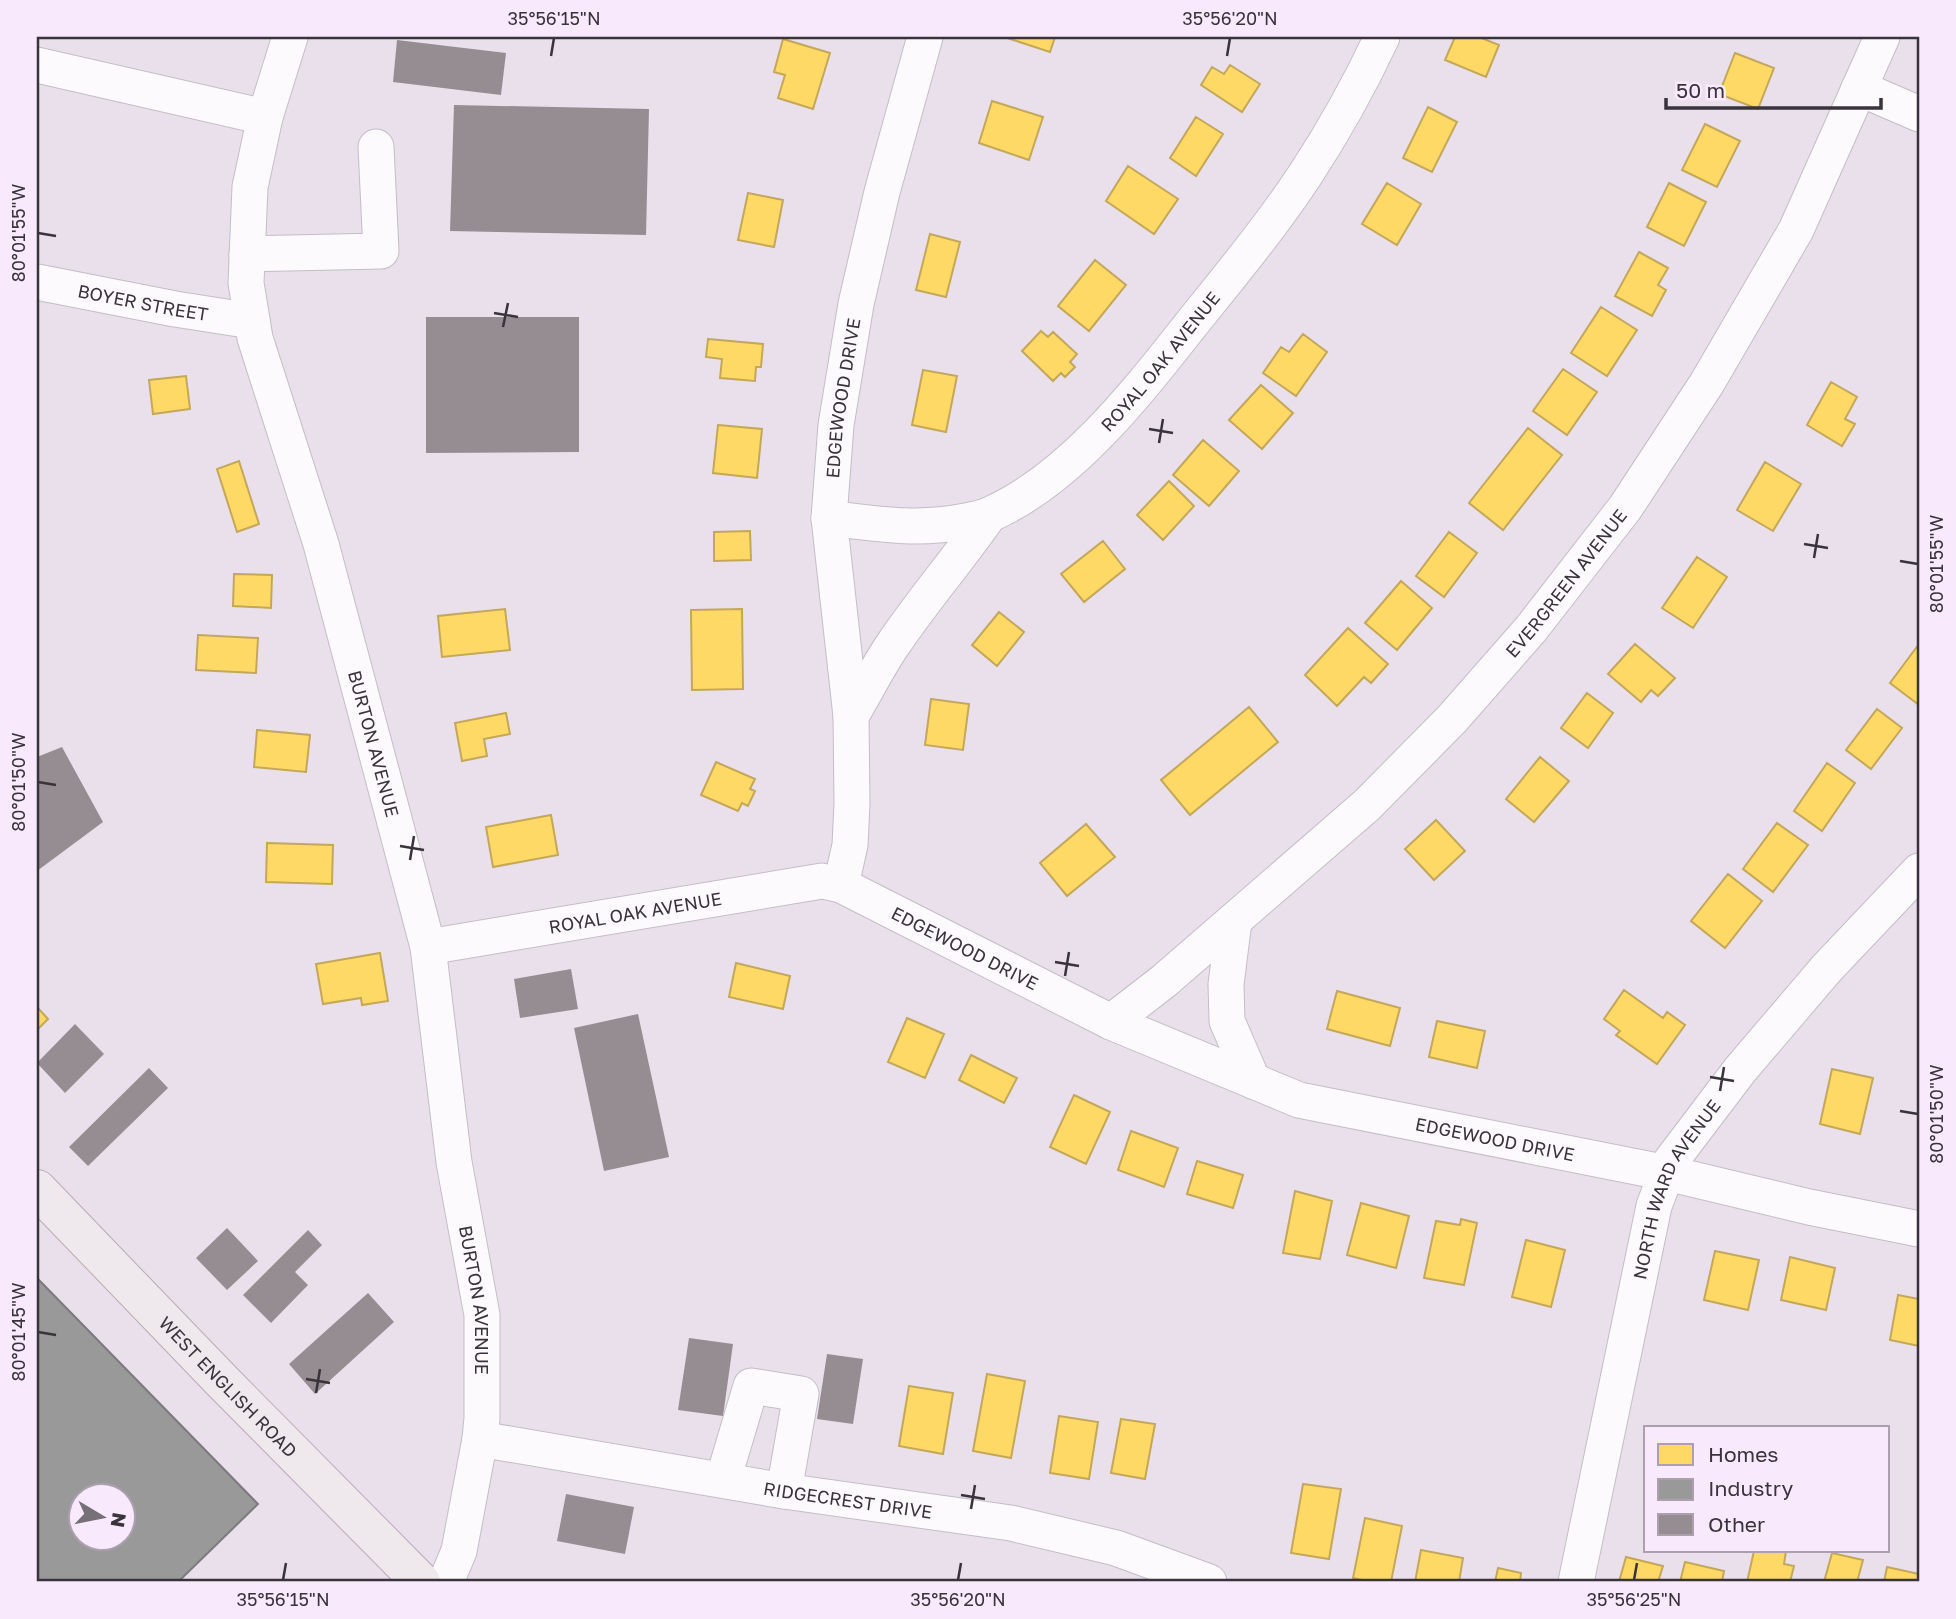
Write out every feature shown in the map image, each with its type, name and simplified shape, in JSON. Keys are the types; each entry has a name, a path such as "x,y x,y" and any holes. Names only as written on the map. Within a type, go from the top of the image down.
{"main road":[{"name":"WEST ENGLISH ROAD","path":"37,1189 421,1582"}],"street":[{"name":"BURTON AVENUE","path":"290,37 265,117 250,187 246,283 255,338 321,544 428,947 454,1162 482,1315 480,1439 459,1551 446,1582"},
{"name":"EDGEWOOD DRIVE","path":"925,37 881,192 856,304 836,425 829,519 851,716 852,804 850,845 841,885 1111,1022 1299,1100 1667,1173 1808,1207 1919,1229"},
{"name":"ROYAL OAK AVENUE","path":"829,519 902,527 942,526 989,515 1043,483 1095,439 1269,227 1335,128 1382,37"},
{"name":"EVERGREEN AVENUE","path":"1111,1022 1164,981 1367,805 1452,719 1531,629 1625,508 1707,383 1796,230 1882,37"},
{"path":"37,65 265,117"},
{"path":"1859,88 1919,114"},
{"path":"247,254 381,251 376,147"},
{"name":"BOYER STREET","path":"37,282 252,321"},
{"path":"851,716 891,647 989,515"},
{"name":"NORTH WARD AVENUE","path":"1576,1582 1654,1206 1671,1161 1740,1070 1827,968 1919,871"},
{"name":"ROYAL OAK AVENUE","path":"428,947 822,881 841,885"},
{"path":"1234,921 1226,984 1227,1021 1253,1081"},
{"path":"723,1480 751,1386 801,1394 784,1491"},
{"name":"RIDGECREST DRIVE","path":"480,1439 784,1491 1011,1523 1116,1548 1209,1582"}],"building: Homes":[{"path":"1004,37 1055,37 1050,52"},
{"path":"1455,37 1479,37 1499,45 1486,77 1445,60"},
{"path":"783,39 830,53 813,109 778,98 785,75 774,72"},
{"path":"1735,53 1774,68 1758,109 1719,94"},
{"path":"1230,65 1260,84 1242,112 1201,85 1212,67 1224,74"},
{"path":"992,101 1043,117 1029,160 979,143"},
{"path":"1428,107 1457,122 1432,172 1403,158"},
{"path":"1196,117 1223,134 1196,176 1170,158"},
{"path":"1705,124 1740,141 1717,187 1682,170"},
{"path":"1128,166 1178,199 1154,234 1106,201"},
{"path":"1387,183 1421,204 1397,245 1362,224"},
{"path":"1669,183 1706,202 1684,246 1647,227"},
{"path":"748,193 783,200 774,247 738,240"},
{"path":"930,234 960,242 946,297 916,290"},
{"path":"1639,252 1668,268 1658,285 1666,290 1652,316 1615,296"},
{"path":"1095,260 1126,285 1089,331 1058,306"},
{"path":"1601,307 1637,330 1607,376 1571,353"},
{"path":"1041,331 1048,337 1053,332 1077,354 1070,362 1075,367 1065,377 1061,373 1053,381 1022,351"},
{"path":"1303,334 1327,352 1296,396 1263,373 1281,347 1289,352"},
{"path":"708,339 763,344 761,367 756,367 755,381 720,378 722,359 706,357"},
{"path":"1563,369 1597,392 1567,435 1533,411"},
{"path":"923,370 957,376 946,432 912,425"},
{"path":"186,376 190,409 153,414 149,380"},
{"path":"1831,382 1857,397 1845,419 1855,424 1842,446 1807,425"},
{"path":"1261,385 1293,413 1262,449 1229,420"},
{"path":"718,425 762,429 757,478 713,473"},
{"path":"1528,428 1562,455 1503,530 1469,503"},
{"path":"1203,440 1239,471 1209,506 1173,475"},
{"path":"239,461 259,524 237,532 217,469"},
{"path":"1765,462 1801,484 1773,531 1737,510"},
{"path":"1169,481 1194,506 1163,540 1137,515"},
{"path":"750,531 751,560 714,561 714,532"},
{"path":"1449,532 1477,553 1444,597 1416,576"},
{"path":"1103,541 1125,569 1084,602 1061,574"},
{"path":"1697,557 1727,577 1693,628 1662,608"},
{"path":"234,574 272,575 271,608 233,606"},
{"path":"1401,581 1432,608 1397,650 1365,623"},
{"path":"505,609 510,650 442,657 438,616"},
{"path":"742,609 743,689 692,690 691,610"},
{"path":"999,612 1024,632 997,666 972,645"},
{"path":"1348,628 1388,664 1371,683 1364,677 1337,706 1305,675"},
{"path":"198,635 258,638 256,673 196,670"},
{"path":"1635,644 1675,678 1658,696 1651,690 1641,702 1608,674"},
{"path":"1919,644 1919,705 1890,683"},
{"path":"1587,693 1613,713 1588,748 1561,728"},
{"path":"931,699 969,704 963,750 925,745"},
{"path":"1249,707 1278,742 1190,815 1161,780"},
{"path":"1877,709 1902,728 1871,769 1846,750"},
{"path":"506,713 510,734 484,739 487,756 462,761 455,723"},
{"path":"257,730 310,735 306,772 254,767"},
{"path":"1540,757 1569,781 1534,822 1506,799"},
{"path":"716,762 755,779 750,789 755,791 748,806 742,803 738,811 701,795"},
{"path":"1827,763 1855,783 1822,831 1794,811"},
{"path":"551,815 558,855 493,867 486,827"},
{"path":"1436,820 1465,851 1434,880 1405,849"},
{"path":"1777,823 1808,845 1773,892 1743,869"},
{"path":"1086,824 1115,857 1067,896 1040,863"},
{"path":"267,843 333,845 332,884 266,882"},
{"path":"1728,874 1762,901 1725,948 1691,921"},
{"path":"380,953 388,1001 362,1005 361,998 323,1004 316,964"},
{"path":"736,963 790,976 783,1009 729,997"},
{"path":"1624,990 1663,1018 1667,1012 1685,1025 1657,1064 1616,1035 1620,1031 1604,1019"},
{"path":"1337,991 1400,1008 1390,1046 1327,1029"},
{"path":"37,1007 48,1019 37,1030"},
{"path":"907,1018 944,1034 925,1078 888,1062"},
{"path":"1437,1021 1485,1031 1477,1068 1429,1057"},
{"path":"971,1055 1017,1078 1004,1103 959,1080"},
{"path":"1832,1069 1873,1078 1860,1134 1820,1124"},
{"path":"1074,1095 1110,1112 1086,1164 1050,1147"},
{"path":"1131,1131 1178,1148 1164,1187 1118,1170"},
{"path":"1197,1161 1243,1175 1233,1208 1187,1194"},
{"path":"1295,1191 1332,1201 1320,1259 1283,1253"},
{"path":"1361,1203 1409,1216 1396,1268 1347,1255"},
{"path":"1461,1219 1477,1223 1464,1285 1424,1278 1436,1221 1460,1225"},
{"path":"1526,1240 1565,1250 1551,1307 1512,1297"},
{"path":"1715,1251 1759,1260 1748,1310 1704,1300"},
{"path":"1790,1257 1835,1268 1826,1310 1781,1300"},
{"path":"1898,1295 1919,1299 1919,1346 1890,1340"},
{"path":"987,1374 1025,1381 1011,1458 973,1451"},
{"path":"909,1386 953,1393 943,1454 899,1446"},
{"path":"1059,1416 1098,1422 1089,1479 1050,1473"},
{"path":"1121,1419 1155,1424 1145,1479 1111,1473"},
{"path":"1303,1484 1341,1489 1329,1559 1291,1553"},
{"path":"1365,1518 1402,1526 1391,1582 1353,1578"},
{"path":"1421,1550 1463,1558 1459,1582 1415,1582"},
{"path":"1754,1552 1786,1552 1784,1564 1794,1566 1790,1582 1747,1582"},
{"path":"1832,1553 1863,1560 1857,1582 1824,1582"},
{"path":"1626,1557 1663,1566 1658,1582 1619,1582"},
{"path":"1685,1562 1724,1571 1722,1582 1680,1582"},
{"path":"1887,1567 1919,1574 1917,1582 1884,1582"},
{"path":"1498,1568 1521,1573 1520,1582 1495,1582"}],"building: Industry":[{"path":"37,1278 258,1504 178,1582 37,1582"}],"building: Other":[{"path":"397,40 506,53 501,95 393,82"},
{"path":"454,105 649,109 646,235 450,231"},
{"path":"426,317 579,317 579,452 426,453"},
{"path":"62,747 103,822 37,871 37,757"},
{"path":"571,969 578,1009 520,1018 514,979"},
{"path":"638,1014 669,1157 604,1171 574,1028"},
{"path":"75,1024 104,1054 65,1093 37,1063"},
{"path":"149,1068 168,1088 88,1166 69,1147"},
{"path":"227,1228 258,1261 227,1290 196,1258"},
{"path":"308,1230 322,1245 295,1272 308,1285 271,1323 243,1295"},
{"path":"368,1293 394,1322 315,1394 289,1364"},
{"path":"689,1338 733,1344 723,1416 678,1410"},
{"path":"827,1354 863,1359 853,1424 817,1419"},
{"path":"566,1494 634,1507 625,1554 557,1541"}]}
